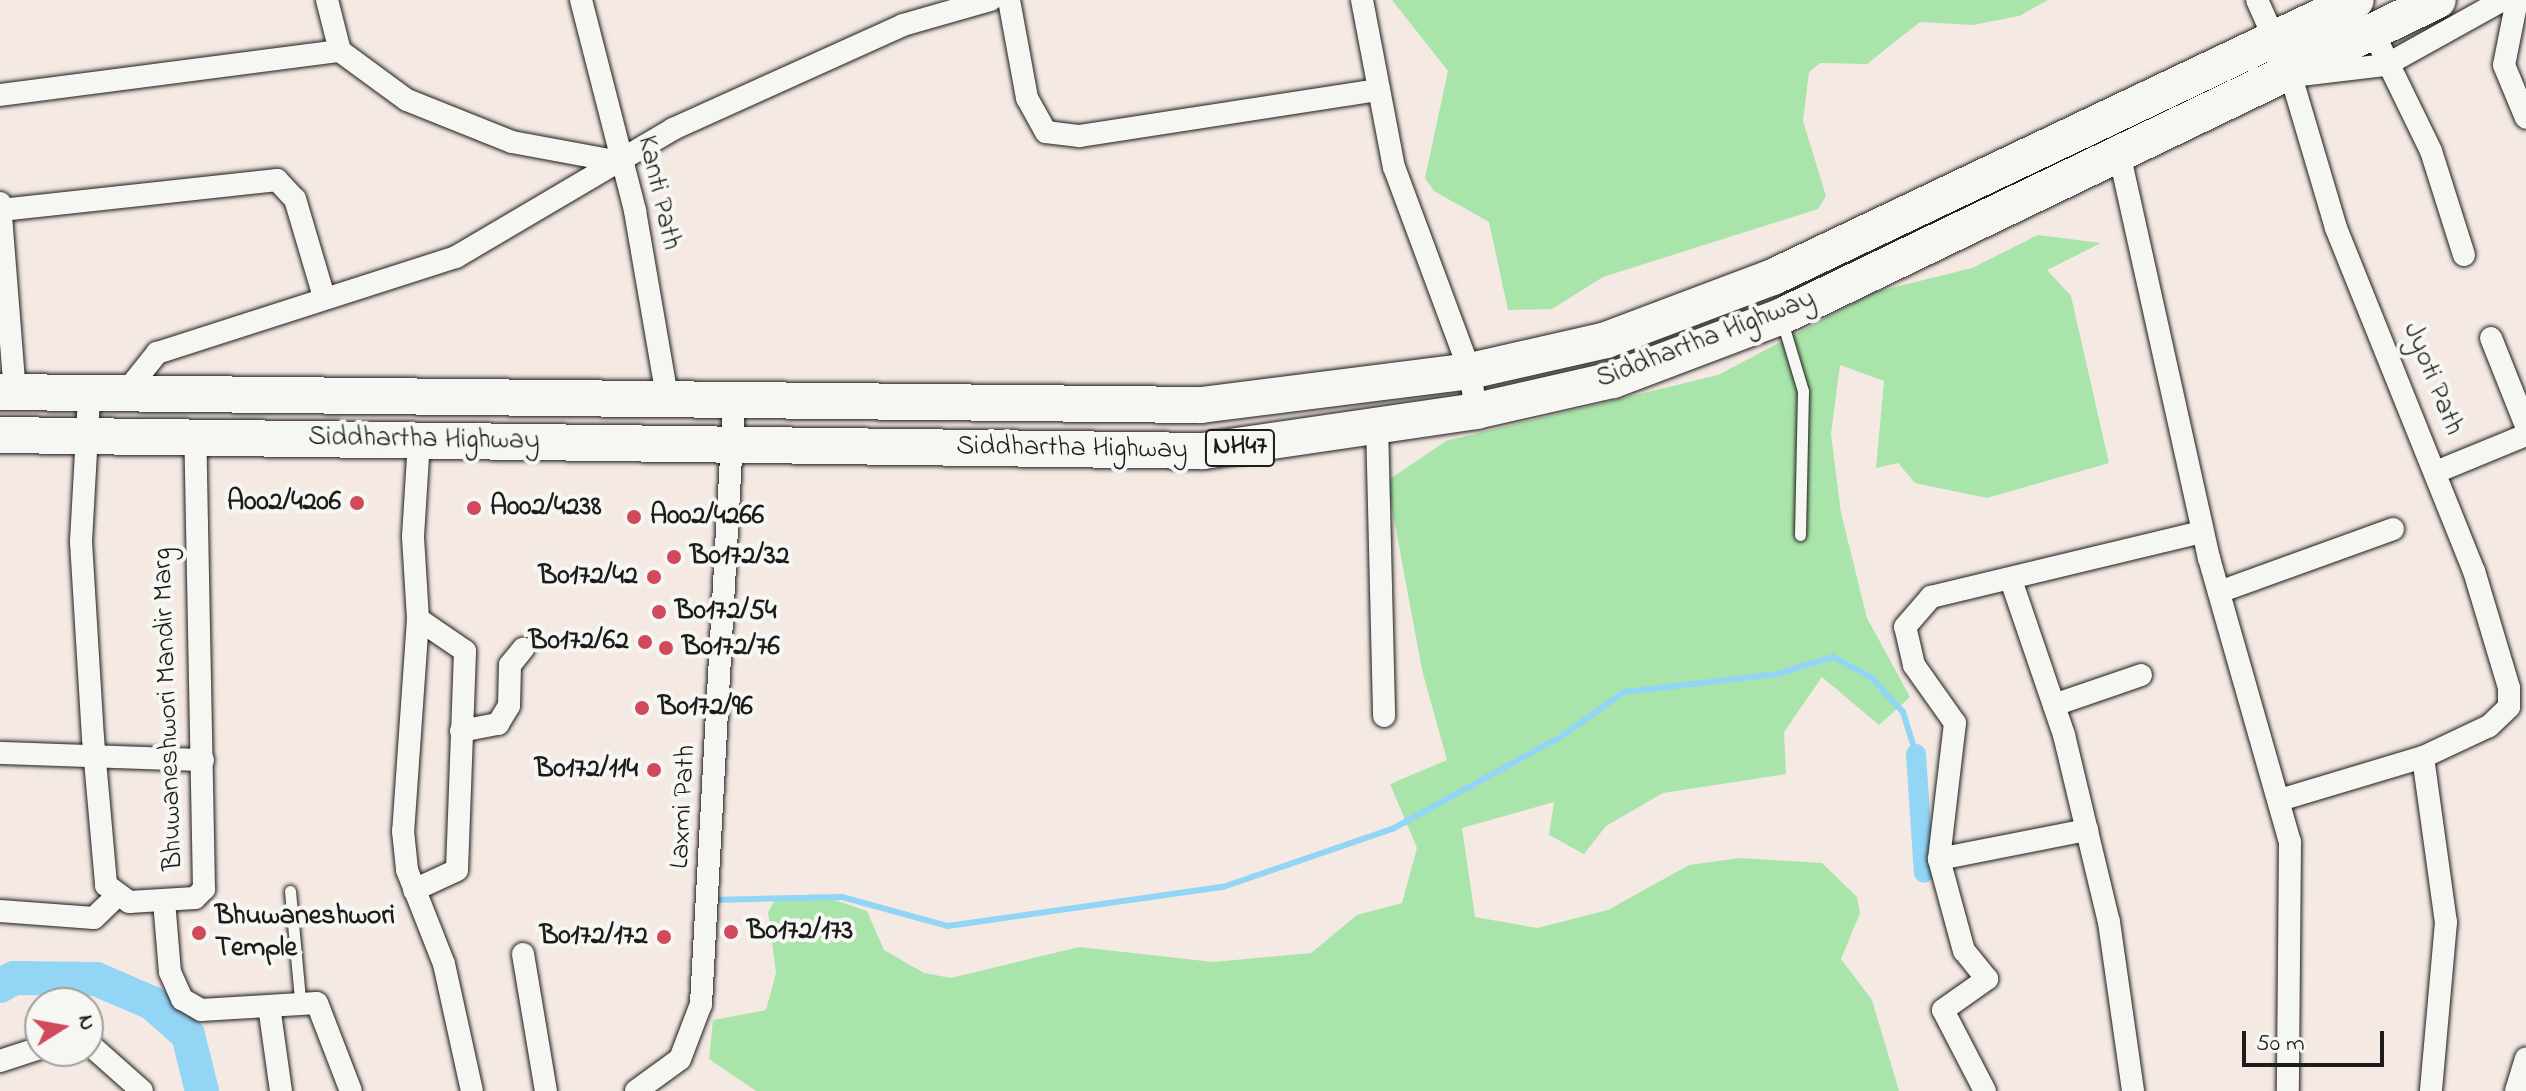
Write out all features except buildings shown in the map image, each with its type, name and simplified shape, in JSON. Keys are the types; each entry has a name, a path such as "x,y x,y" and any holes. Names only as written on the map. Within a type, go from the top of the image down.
{"highway":[{"name":"NH47","path":"2385,41 2438,0"},
{"name":"Siddhartha Highway","path":"8,392 105,398 1201,405 1470,371 1606,340 1773,277 2351,1"},
{"name":"Siddhartha Highway","path":"0,435 419,441 732,441 1203,451 1476,411 1613,380 1780,317 2291,76 2385,41"}],"street":[{"path":"327,0 340,51 373,80 441,117 512,142 620,162"},
{"name":"Kanti Path","path":"581,0 620,162 668,402"},
{"path":"115,898 106,885 81,542 87,438 105,398 157,353 456,257 673,129 903,25 990,0"},
{"path":"1009,0 1027,98 1046,132 1080,136 1377,90"},
{"path":"1362,0 1394,167 1470,371 1476,411"},
{"path":"2464,255 2431,151 2385,41 2503,0"},
{"path":"2517,0 2504,65 2526,118"},
{"name":"Jyoti Path","path":"2260,1 2272,40 2291,76 2336,228 2436,472 2505,668 2509,707 2489,726 2423,757"},
{"path":"0,95 340,51"},
{"path":"2120,157 2202,532 2280,800 2292,860 2288,1091"},
{"path":"8,392 1,206 277,180 295,199 324,297"},
{"path":"2491,338 2526,426"},
{"name":"Laxmi Path","path":"636,1091 680,1059 701,1004 734,402"},
{"path":"1377,424 1384,716"},
{"path":"2436,472 2526,435"},
{"name":"Bhuwaneshwori Mandir Marg","path":"195,436 194,650 203,760 204,889 195,898 164,901 170,972 182,999 201,1010 269,1006 300,999"},
{"path":"419,441 413,537 418,619 404,777 414,890 444,964 472,1091"},
{"path":"2219,592 2393,529"},
{"path":"1985,1091 1943,1010 1987,979 1964,951 1939,859 1955,723 1914,665 1905,627 1931,597 2202,532"},
{"path":"2011,580 2054,705 2109,922 2133,1091"},
{"path":"414,890 457,870 465,651 418,619"},
{"path":"461,731 498,724 509,706 510,665 523,649"},
{"path":"2054,705 2141,675"},
{"path":"0,753 96,760 203,760"},
{"path":"2280,800 2423,757 2446,922 2431,1091"},
{"path":"1939,859 2087,830"},
{"path":"0,911 94,918 115,898 164,901"},
{"path":"523,954 546,1091"},
{"path":"300,999 325,1011 351,1091"},
{"path":"269,1006 281,1091"},
{"path":"0,1061 24,1053"},
{"path":"104,1057 142,1091"},
{"path":"2516,1091 2526,1058"}],"lane":[{"path":"1780,317 1803,391 1800,535"},
{"path":"290,891 300,999"}],"green space":[{"path":"1392,0 2048,0 2019,16 1973,25 1920,22 1867,64 1820,63 1809,72 1803,121 1826,196 1818,209 1603,277 1552,309 1508,310 1489,222 1434,191 1425,178 1448,71"},
{"path":"2038,235 2101,243 2047,270 2071,296 2109,463 1987,498 1915,483 1898,463 1876,468 1884,381 1840,365 1831,434 1841,513 1867,618 1910,697 1879,725 1822,677 1784,732 1786,774 1663,793 1606,826 1584,854 1549,835 1554,802 1462,828 1475,917 1537,928 1608,910 1689,865 1740,858 1822,863 1857,897 1860,913 1841,959 1872,1000 1899,1091 756,1091 709,1059 713,1020 766,1010 776,973 768,912 776,898 817,894 867,911 884,950 924,973 951,978 1079,947 1213,962 1311,953 1357,915 1402,903 1417,848 1390,784 1447,760 1422,670 1387,481 1446,441 1718,375 1875,292 1972,268"}],"waterway":[{"path":"712,900 842,897 948,926 1223,887 1394,828 1562,736 1624,692 1778,674 1833,657 1871,677 1903,712 1916,754"},
{"path":"1916,754 1924,873"},
{"path":"0,986 14,978 96,979 152,1003 188,1035 202,1091"}],"place":[{"name":"A002/4206","path":"357,503"},
{"name":"A002/4238","path":"474,508"},
{"name":"A002/4266","path":"634,517"},
{"name":"B0172/32","path":"674,557"},
{"name":"B0172/42","path":"654,577"},
{"name":"B0172/54","path":"659,612"},
{"name":"B0172/62","path":"645,642"},
{"name":"B0172/76","path":"666,648"},
{"name":"B0172/96","path":"642,708"},
{"name":"B0172/114","path":"654,770"},
{"name":"B0172/173","path":"731,932"},
{"name":"Bhuwaneshwori Temple","path":"199,933"},
{"name":"B0172/172","path":"664,937"}]}
